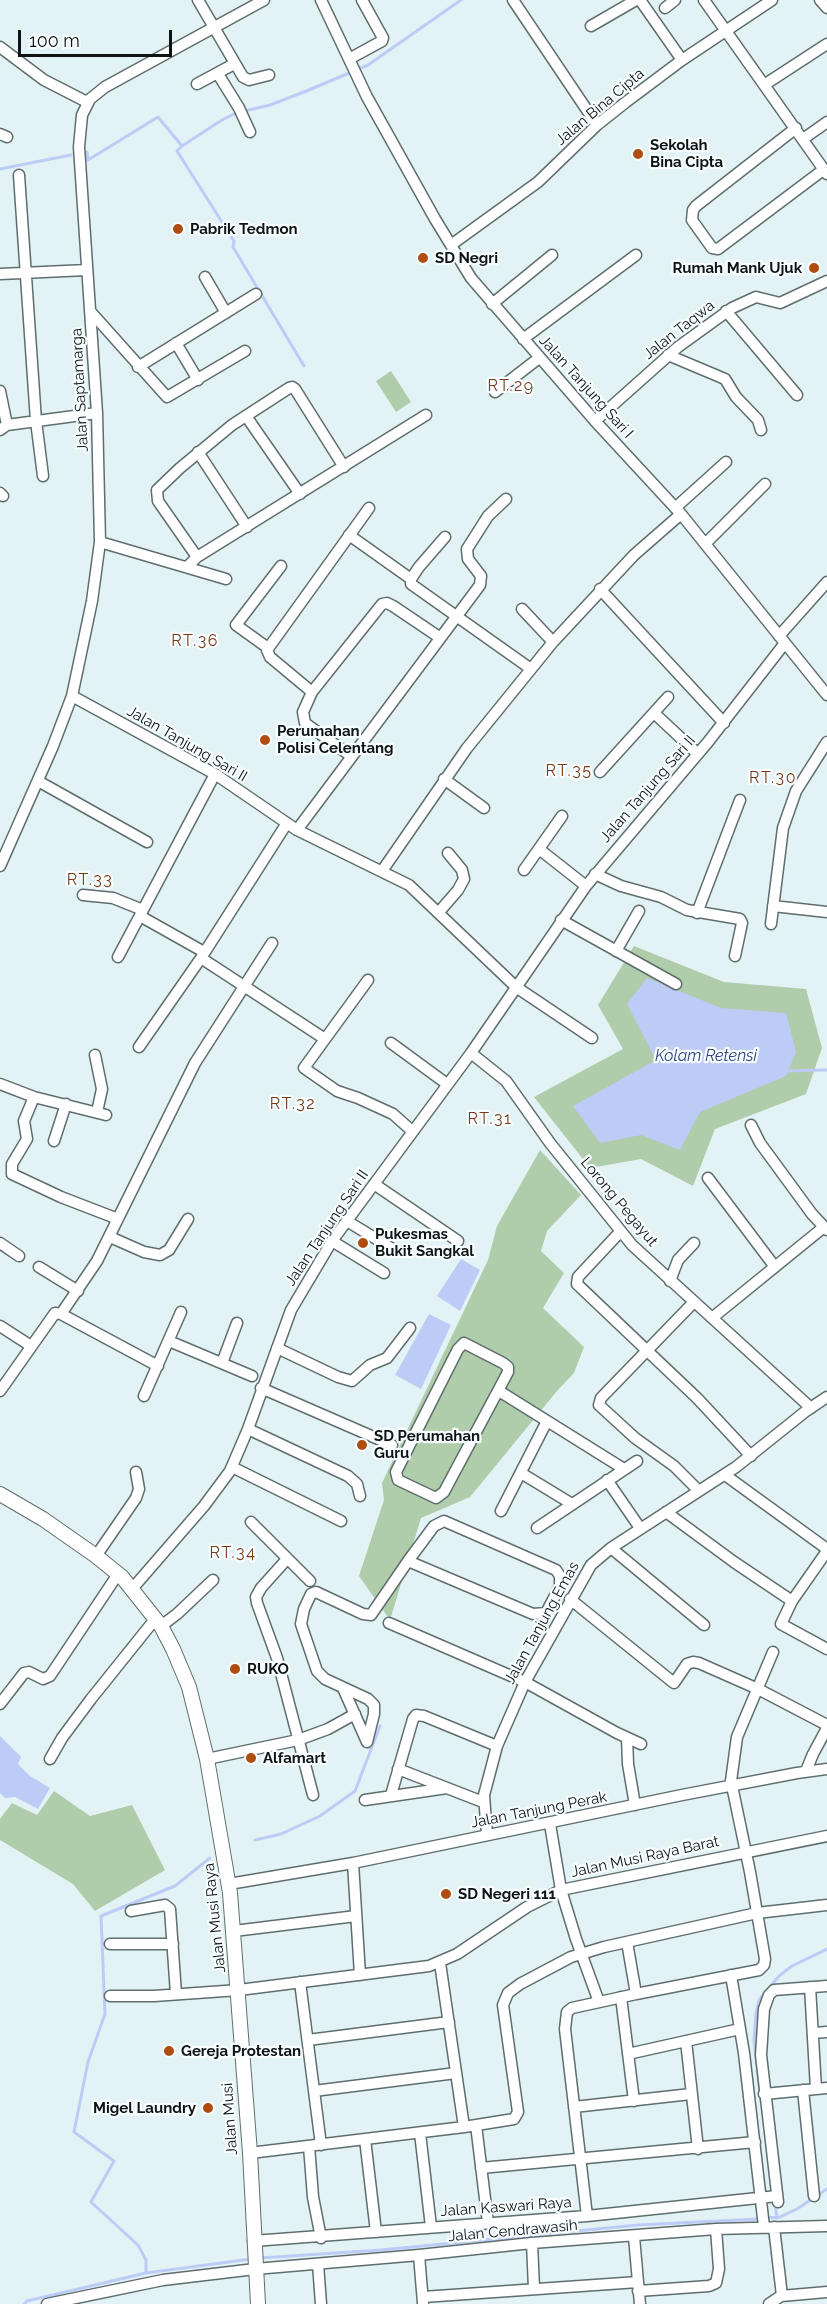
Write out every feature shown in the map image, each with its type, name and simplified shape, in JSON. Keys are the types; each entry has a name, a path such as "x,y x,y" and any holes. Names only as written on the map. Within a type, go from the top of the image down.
{"street":[{"path":"198,0 234,64 246,80 269,75"},
{"path":"0,47 5,57 87,102 105,87 264,0"},
{"path":"321,0 351,62 383,38 362,0"},
{"path":"513,0 597,125"},
{"path":"591,26 636,0"},
{"path":"640,0 682,60"},
{"path":"665,8 675,0"},
{"path":"704,0 796,128 825,172 718,249 712,248 692,220 694,208 796,128"},
{"name":"Jalan Bina Cipta","path":"452,245 538,182 597,125 682,60 772,0"},
{"path":"820,0 827,8"},
{"path":"764,85 827,44"},
{"name":"Jalan Tanjung Sari I","path":"351,62 399,157 471,278 539,358 678,511 827,695"},
{"path":"197,84 234,64"},
{"path":"218,74 250,132"},
{"name":"Jalan Saptamarga","path":"0,863 38,781 72,696 92,601 100,542 97,413 79,147 80,125 87,102"},
{"path":"803,139 827,122"},
{"path":"19,175 36,421 43,476"},
{"path":"492,304 552,255"},
{"path":"523,339 636,255"},
{"path":"0,274 87,270"},
{"path":"205,277 226,313"},
{"name":"Jalan Taqwa","path":"595,421 669,355 706,324 726,311 756,297 780,303 827,281"},
{"path":"138,367 256,294"},
{"path":"90,311 167,397 245,351"},
{"path":"726,311 797,395"},
{"path":"176,343 198,380"},
{"path":"669,355 725,379 736,396 758,420 761,430"},
{"path":"495,392 539,358"},
{"path":"197,557 158,501 156,492 198,452 246,416 292,387 344,467"},
{"path":"0,391 4,427 97,413"},
{"path":"187,567 197,557 426,415"},
{"path":"246,416 300,495"},
{"path":"198,452 247,527"},
{"path":"382,871 444,779 553,642 600,589 726,462"},
{"path":"705,544 765,484"},
{"path":"139,1047 292,827 351,756 482,582 480,574 468,559 467,549 488,516 506,499"},
{"path":"268,648 369,508"},
{"path":"349,535 411,579 413,587 531,669"},
{"path":"411,579 445,537"},
{"path":"100,542 226,579"},
{"path":"281,566 236,625 268,648 270,657 312,692"},
{"name":"Jalan Tanjung Sari II","path":"132,1589 204,1506 232,1467 248,1430 261,1388 294,1304 332,1241 471,1053 595,874 724,723 782,639 827,582"},
{"path":"600,589 724,723"},
{"path":"351,756 310,729 305,723 303,712 312,692 382,604 393,606 439,637"},
{"path":"522,609 553,642"},
{"name":"Jalan Tanjung Sari II","path":"72,696 215,774 292,827 409,885 516,987"},
{"path":"600,772 631,735 668,697"},
{"path":"654,713 698,754"},
{"path":"771,924 783,828 788,810 806,774 827,742"},
{"path":"118,957 215,774"},
{"path":"444,779 484,808"},
{"path":"38,781 147,842"},
{"path":"697,913 740,800"},
{"path":"524,870 562,816"},
{"path":"539,849 586,886"},
{"path":"439,912 458,890 464,879 462,870 448,853"},
{"path":"595,874 621,886 662,897 681,908 741,920 735,956"},
{"path":"83,895 113,898 142,913 244,986 325,1039"},
{"path":"772,906 827,912"},
{"path":"616,951 639,911"},
{"path":"561,920 676,984"},
{"path":"61,1314 98,1261 195,1063 272,943"},
{"path":"368,980 304,1068 338,1091 393,1114 412,1131"},
{"path":"516,987 592,1038"},
{"path":"391,1044 447,1084"},
{"name":"Lorong Pegayut","path":"471,1053 506,1081 550,1143 620,1232 670,1281 811,1408"},
{"path":"0,1084 34,1097 101,1114 102,1089 95,1055"},
{"path":"34,1097 24,1121 27,1139 12,1164 12,1174 61,1197 118,1219"},
{"path":"54,1141 66,1104"},
{"path":"712,1318 825,1229 760,1143 751,1125"},
{"path":"708,1178 775,1267"},
{"path":"374,1184 458,1241"},
{"path":"110,1237 144,1252 160,1254 168,1250 188,1219"},
{"path":"347,1221 391,1248"},
{"path":"620,1232 578,1277 577,1282 697,1398 751,1456"},
{"path":"332,1241 384,1274"},
{"path":"0,1243 20,1256"},
{"path":"670,1281 678,1260 694,1243"},
{"path":"39,1267 78,1291"},
{"path":"694,1302 601,1398 600,1407 634,1438 674,1466 699,1491"},
{"path":"144,1396 181,1312"},
{"path":"0,1391 53,1315 61,1314 109,1342 158,1366"},
{"path":"222,1363 237,1323"},
{"path":"0,1326 31,1346"},
{"path":"277,1348 352,1381 370,1365 387,1358 410,1328"},
{"path":"169,1341 252,1376"},
{"path":"462,1344 469,1344 508,1367 500,1390 441,1496 432,1497 397,1479 396,1472 462,1344"},
{"path":"261,1388 392,1445"},
{"path":"500,1390 624,1469"},
{"name":"Jalan Tanjung Emas","path":"487,1835 483,1802 497,1746 525,1682 591,1565 640,1528 725,1475 827,1397"},
{"path":"501,1511 548,1421"},
{"path":"248,1430 348,1476 357,1484 360,1496"},
{"path":"537,1528 637,1461"},
{"path":"232,1467 340,1521"},
{"path":"96,1556 136,1498 139,1489 136,1472"},
{"path":"521,1473 572,1504"},
{"path":"725,1475 827,1550 792,1601 781,1624 827,1649"},
{"path":"608,1480 640,1528"},
{"name":"Jalan Musi Raya","path":"0,1494 43,1519 96,1556 118,1574 158,1622 189,1687 207,1759 229,1884 239,1990"},
{"path":"666,1512 734,1563 792,1601"},
{"path":"343,1688 367,1742 374,1704 321,1676 306,1642 301,1618 309,1596 316,1592 363,1614 371,1615 408,1561 440,1521 447,1521 556,1570 560,1576 560,1586 557,1596 546,1613 533,1614 408,1561"},
{"path":"251,1522 310,1581"},
{"path":"611,1548 704,1625"},
{"path":"287,1558 256,1597 277,1658 313,1795"},
{"path":"0,1704 24,1673 29,1672 45,1679 50,1676 118,1574"},
{"path":"50,1759 62,1738 91,1699 158,1622 177,1614 213,1580"},
{"path":"570,1599 674,1683 684,1667 693,1662 758,1689 827,1726 806,1771"},
{"path":"389,1623 525,1682 641,1744"},
{"path":"587,2216 566,2014 572,2008 759,1970 764,1965 765,1959 746,1851 731,1786 737,1737 773,1652"},
{"path":"207,1759 298,1740 328,1729 355,1714"},
{"path":"391,1795 413,1719 418,1715 497,1746"},
{"path":"627,1738 628,1764 635,1805"},
{"path":"398,1768 483,1802"},
{"name":"Jalan Tanjung Perak","path":"229,1884 353,1863 806,1771 827,1770"},
{"path":"365,1800 450,1787"},
{"path":"550,1824 561,1890 599,2002"},
{"name":"Jalan Musi Raya Barat","path":"110,1996 176,1995 239,1990 411,1969 440,1963 536,1902 561,1890 827,1836"},
{"path":"353,1863 360,1975"},
{"path":"130,1911 163,1905 171,1910 176,1995"},
{"path":"250,2153 420,2133 512,2119 517,2115 503,2005 506,1997 520,1984 548,1967 581,1953 757,1913 827,1905"},
{"path":"234,1931 356,1916"},
{"path":"627,1942 636,1994"},
{"path":"110,1944 173,1944"},
{"path":"440,1963 464,2127"},
{"path":"731,1975 740,2029 754,2056 764,2094 772,2198 766,2222 782,2296"},
{"path":"300,1982 321,2145"},
{"path":"772,2198 755,2142 754,2056 764,2009 771,1993 776,1990 827,1986"},
{"path":"764,2094 821,2088 813,2033 810,1987"},
{"name":"Jalan Musi","path":"239,1990 250,2153 253,2243"},
{"path":"621,1997 634,2101"},
{"path":"308,2040 448,2022"},
{"path":"628,2054 740,2029"},
{"path":"813,2033 827,2032"},
{"path":"686,2041 698,2148"},
{"path":"314,2091 456,2073"},
{"path":"803,2090 814,2196"},
{"path":"574,2107 691,2094"},
{"path":"476,2125 488,2223"},
{"path":"420,2133 431,2228"},
{"path":"365,2139 376,2232"},
{"path":"481,2168 755,2142"},
{"path":"309,2146 321,2238"},
{"name":"Jalan Kaswari Raya","path":"253,2243 587,2216 772,2198"},
{"name":"Jalan Cendrawasih","path":"47,2304 163,2280 255,2267 318,2264 532,2243 634,2237 766,2222 827,2226"},
{"path":"419,2255 423,2300 476,2298 534,2288 709,2286 716,2283 719,2270 716,2229"},
{"path":"634,2237 640,2304"},
{"path":"253,2243 258,2304"},
{"path":"532,2243 534,2288"},
{"path":"318,2264 321,2304"},
{"path":"770,2304 782,2296 827,2292"}],"green space":[{"path":"391,371 411,402 396,412 376,381"},
{"path":"634,946 724,982 806,989 822,1048 806,1094 715,1129 693,1186 641,1159 590,1168 534,1097 623,1049 598,1005"},
{"path":"540,1150 581,1195 547,1231 541,1251 564,1273 543,1308 584,1347 574,1373 470,1497 421,1518 390,1620 359,1576 384,1500 382,1483 488,1260 497,1226"},
{"path":"54,1791 90,1816 132,1805 165,1870 95,1911 73,1884 0,1840 0,1819 12,1803 37,1815"}],"water":[{"name":"Kolam Retensi","path":"647,978 721,1008 786,1013 796,1052 786,1076 700,1112 680,1150 641,1135 600,1143 573,1106 656,1060 627,1004"},
{"path":"461,1259 480,1270 460,1311 437,1296"},
{"path":"429,1314 451,1325 421,1389 395,1375"},
{"path":"0,1736 21,1757 18,1764 30,1776 50,1788 38,1809 15,1797 5,1798 0,1793"}],"waterway":[{"path":"87,152 88,160 158,117 182,146 236,113 270,105 368,65 461,0"},
{"path":"182,146 177,151 234,241 233,247 304,366"},
{"path":"0,169 71,155"},
{"path":"784,1071 827,1070"},
{"path":"255,1840 281,1834 320,1816 355,1791 380,1726"},
{"path":"146,2273 146,2260 138,2245 91,2202 114,2161 74,2132 88,2062 105,2014 101,1916 175,1886 210,1858"},
{"path":"761,2102 754,2040 759,2000 779,1976 792,1966 827,1949"},
{"path":"766,2218 780,2217 797,2209 827,2189"},
{"path":"775,2204 777,2218"},
{"path":"260,2258 381,2250 638,2225 759,2219"},
{"path":"24,2304 27,2301 146,2273 251,2259"}],"place":[{"name":"Sekolah Bina Cipta","path":"638,154"},
{"name":"Pabrik Tedmon","path":"178,229"},
{"name":"SD Negri","path":"423,258"},
{"name":"Rumah Mank Ujuk","path":"814,268"},
{"name":"Perumahan Polisi Celentang","path":"265,740"},
{"name":"Pukesmas Bukit Sangkal","path":"363,1243"},
{"name":"SD Perumahan Guru","path":"362,1445"},
{"name":"RUKO","path":"235,1669"},
{"name":"Alfamart","path":"251,1758"},
{"name":"SD Negeri 111","path":"446,1894"},
{"name":"Gereja Protestan","path":"169,2051"},
{"name":"Migel Laundry","path":"208,2108"}],"district":[{"name":"RT.29","path":"511,386"},
{"name":"RT.36","path":"195,641"},
{"name":"RT.35","path":"569,771"},
{"name":"RT.30","path":"773,778"},
{"name":"RT.33","path":"90,880"},
{"name":"RT.32","path":"293,1104"},
{"name":"RT.31","path":"490,1119"},
{"name":"RT.34","path":"233,1553"}]}
